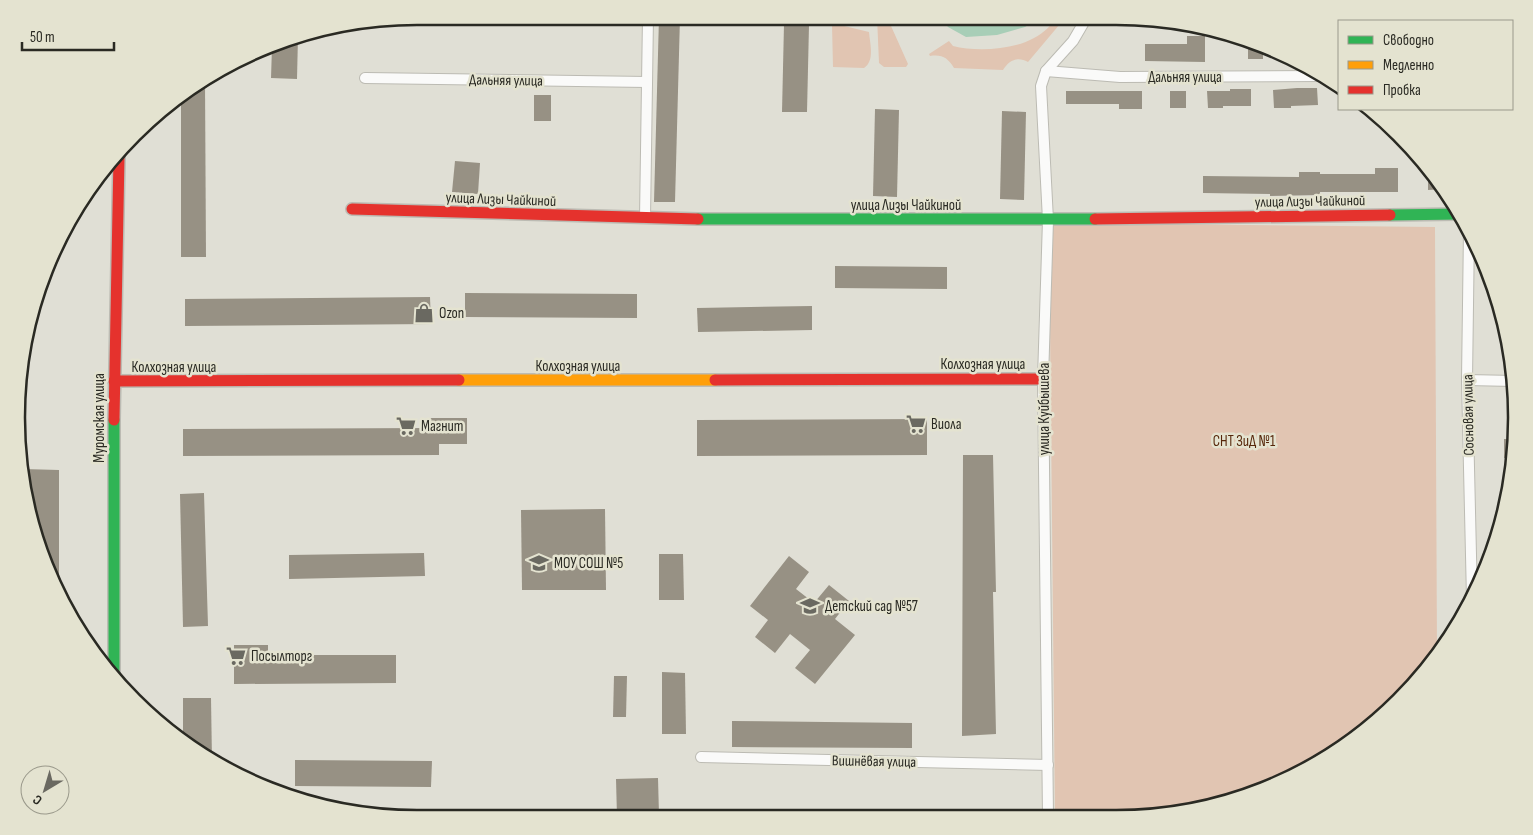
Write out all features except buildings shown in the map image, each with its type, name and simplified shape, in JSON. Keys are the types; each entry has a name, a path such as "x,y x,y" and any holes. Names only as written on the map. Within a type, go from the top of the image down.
{"street":[{"path":"645,218 648,25"},
{"path":"1046,71 1073,41 1082,25"},
{"name":"Дальняя улица","path":"1046,71 1120,77 1309,76"},
{"name":"улица Куйбышева","path":"1046,71 1041,86 1048,220 1043,379 1048,810"},
{"name":"Дальняя улица","path":"365,78 647,82"},
{"name":"Муромская улица","path":"114,666 114,381 119,163"},
{"name":"улица Лизы Чайкиной","path":"352,209 645,218 1048,220 1451,214"},
{"name":"Сосновая улица","path":"1469,246 1467,380 1474,578"},
{"name":"Колхозная улица","path":"114,381 1043,379"},
{"path":"1467,380 1506,381"},
{"name":"Вишнёвая улица","path":"701,757 1048,766"}],"green space":[{"path":"832,25 840,25 869,32 871,57 864,68 833,67"},
{"path":"877,25 891,25 908,64 906,67 884,67 879,63"},
{"path":"1051,25 1059,25 1028,62 1017,59 1008,64 1003,70 954,68 944,58 930,56 929,54 949,41 953,46 972,49 994,49 1016,45 1038,36"},
{"name":"СНТ ЗиД №1","path":"1049,223 1435,227 1437,643 1411,676 1374,713 1334,744 1289,770 1217,797 1167,807 1116,810 1055,810"}],"shaded area":[{"path":"946,25 1028,25 997,35 966,37"}],"traffic: fast":[{"path":"1390,215 1451,214"},
{"path":"698,219 1095,219"},
{"path":"114,420 114,666"}],"traffic: slow":[{"path":"459,380 715,380"}],"traffic: jam":[{"path":"114,420 119,163"},
{"path":"352,209 698,219"},
{"path":"1095,219 1390,215"},
{"path":"715,380 1043,379"},
{"path":"114,381 459,380"}],"place":[{"name":"Ozon","path":"424,313"},
{"name":"Виола","path":"916,424"},
{"name":"Магнит","path":"406,426"},
{"name":"МОУ СОШ №5","path":"539,563"},
{"name":"Детский сад №57","path":"810,606"},
{"name":"Посылторг","path":"236,656"}]}
